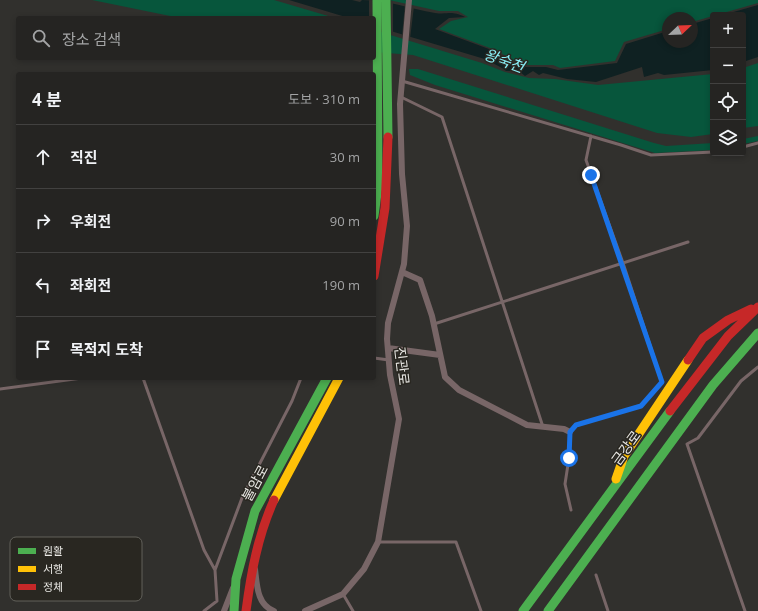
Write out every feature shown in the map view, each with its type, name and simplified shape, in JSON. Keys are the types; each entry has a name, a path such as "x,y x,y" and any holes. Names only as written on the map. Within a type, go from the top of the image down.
{"main road":[{"path":"376,201 378,186 377,0"},
{"path":"376,267 382,240 386,190 386,0"},
{"path":"613,489 624,456 703,338 728,320 758,306"},
{"name":"금강로","path":"523,611 678,400 728,336 758,306"},
{"path":"548,611 713,385 758,333"},
{"name":"불암로","path":"234,611 236,579 255,511 326,380"},
{"name":"불암로","path":"246,611 250,582 262,530 338,380"}],"street":[{"name":"진관로","path":"305,611 344,594 364,569 378,542 399,419 390,375 388,324 402,272 407,226 402,174 401,97 409,0"},
{"path":"402,272 420,280 434,324 445,377 459,390 527,425 564,429 570,432"},
{"path":"388,348 440,354"},
{"path":"254,563 261,601 267,609 274,611"},
{"path":"224,611 236,579"}],"lane":[{"path":"402,81 651,155 710,152"},
{"path":"401,97 442,117 543,427"},
{"path":"571,510 565,484 569,458 570,432 576,425 641,406 662,382 623,263 586,160 591,136"},
{"path":"746,146 758,143"},
{"path":"434,324 688,242"},
{"path":"376,358 389,360"},
{"path":"745,611 687,444 698,438 741,380 758,366"},
{"path":"0,389 67,380"},
{"path":"144,380 204,550 215,570"},
{"path":"204,611 217,601 215,570 242,498 292,401 300,380"},
{"path":"378,542 456,542 481,611"},
{"path":"596,574 608,611"},
{"path":"344,594 353,611"}],"green space":[{"path":"92,0 274,0 328,16 170,16"},
{"path":"389,0 758,0 758,3 727,12 710,12 710,17 698,20 698,12 662,12 662,31 624,42 615,61 560,68 553,65 526,65 512,60 498,51 439,29 451,21 468,17 458,11 439,11"},
{"path":"376,31 482,63 505,72 529,78 555,79 598,85 710,74 710,134 691,137 657,133 413,55 376,52"},
{"path":"758,63 758,126 746,128 746,84 746,67"},
{"path":"409,69 418,69 654,143 666,146 710,143 710,150 655,153 435,85 410,75"},
{"path":"758,136 758,141 746,143 746,138"}],"water":[{"name":"왕숙천","path":"289,0 352,0 360,2 362,0 372,0 435,13 453,13 465,17 449,18 435,29 497,52 505,59 523,67 546,67 558,70 617,63 626,44 662,33 662,48 698,48 698,22 710,19 710,70 664,75 658,73 644,77 642,67 596,82 567,79 543,73 539,75 533,71 525,76 519,71 506,71 488,60 376,27 376,16 342,16"},
{"path":"758,5 758,57 746,61 746,12 734,12"}],"pier":[{"path":"369,0 393,1 393,33 376,29 376,16 369,16"},
{"path":"405,4 414,6 410,39 402,36"}],"traffic: fast":[{"path":"376,201 378,186 377,0"},
{"path":"386,0 388,137"},
{"path":"548,611 713,385 758,333"},
{"path":"234,611 236,579 255,511 326,380"},
{"path":"523,611 670,411"}],"traffic: slow":[{"path":"616,479 624,456 688,360"},
{"path":"274,500 338,380"}],"traffic: jam":[{"path":"376,264 385,208 388,137"},
{"path":"670,411 728,336 758,307"},
{"path":"688,360 703,338 728,320 751,309"},
{"path":"246,611 259,540 274,500"}],"route":[{"path":"569,458 570,432 576,425 641,406 662,382 623,263 591,175"}]}
